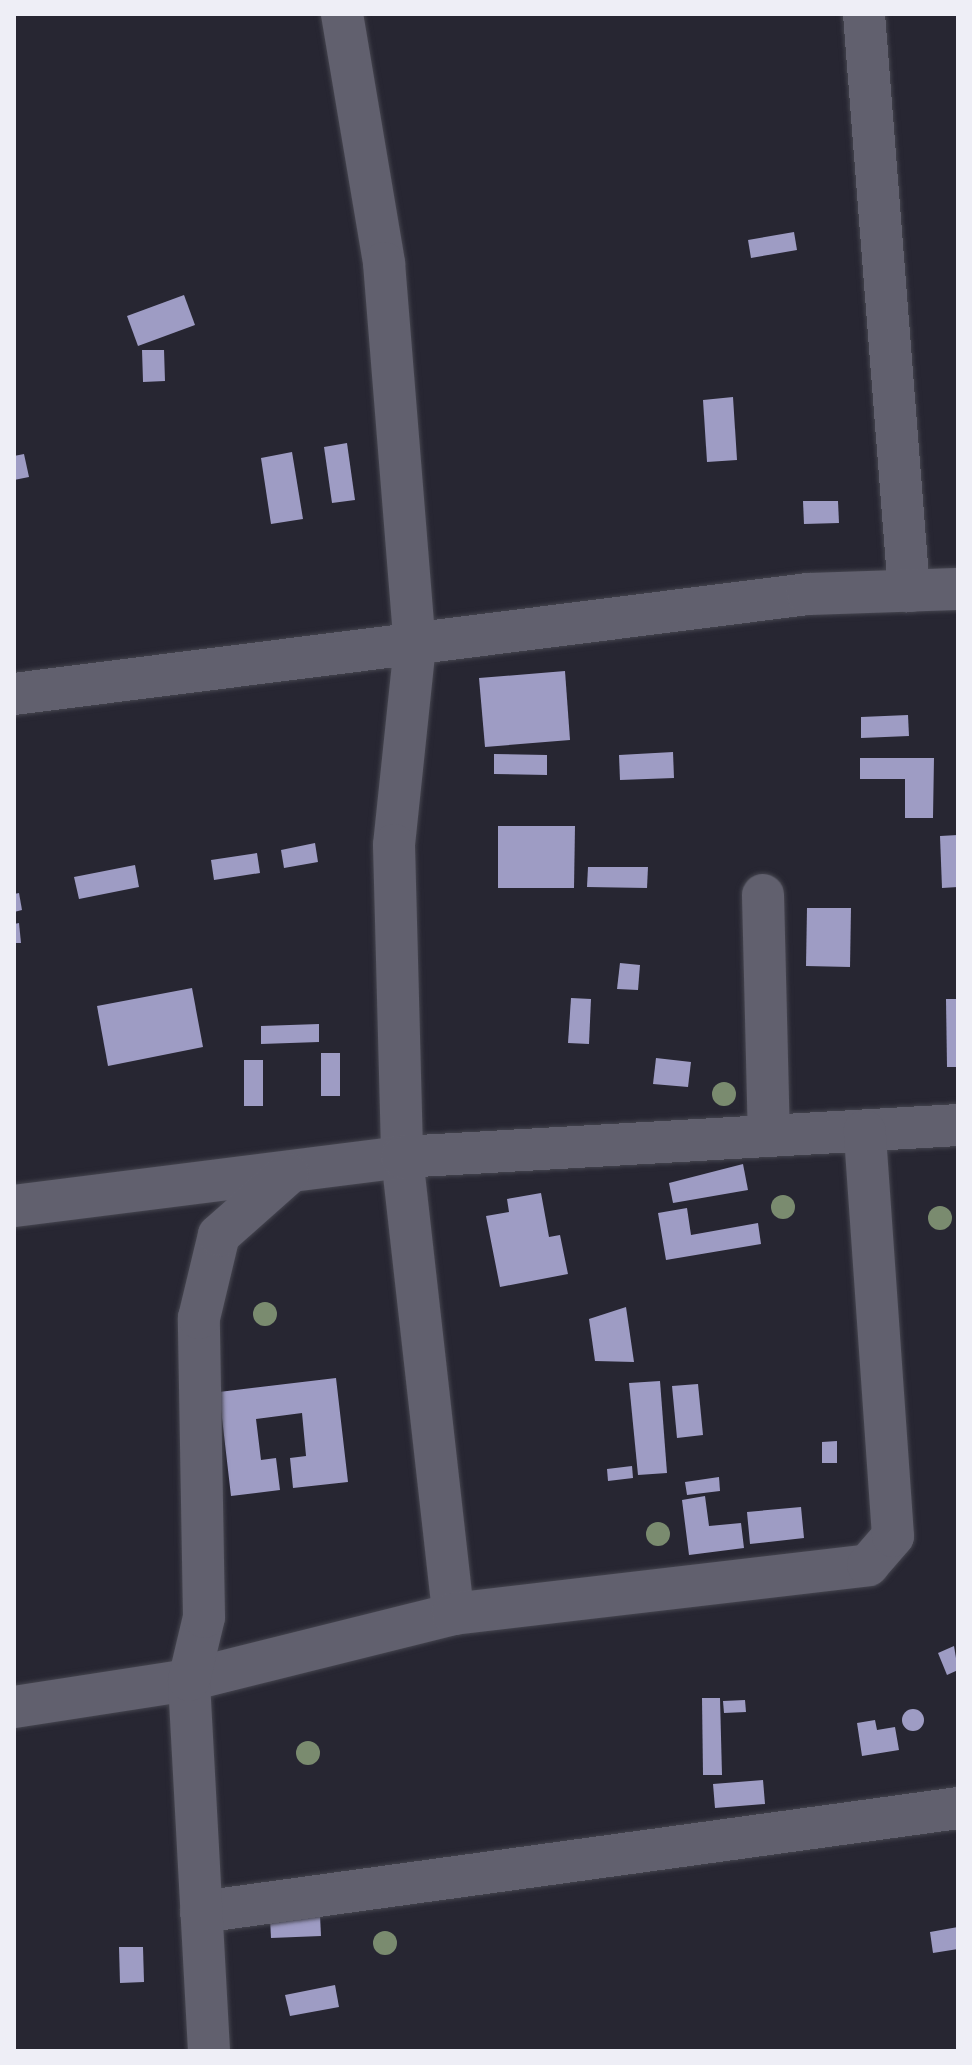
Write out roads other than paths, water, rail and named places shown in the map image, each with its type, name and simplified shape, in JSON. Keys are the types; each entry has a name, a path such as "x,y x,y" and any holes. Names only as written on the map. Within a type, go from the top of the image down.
{"street":[{"path":"342,14 384,263 415,645 394,845 402,1157 453,1614"},
{"path":"864,14 909,591"},
{"path":"14,694 808,594 958,589"},
{"path":"763,895 769,1136"},
{"path":"14,1206 288,1174 402,1157 958,1125"},
{"path":"14,1707 189,1680 453,1614 868,1565 893,1536 865,1131"},
{"path":"209,2051 189,1680 204,1617 199,1318 219,1235 288,1174"},
{"path":"201,1912 958,1808"}]}
